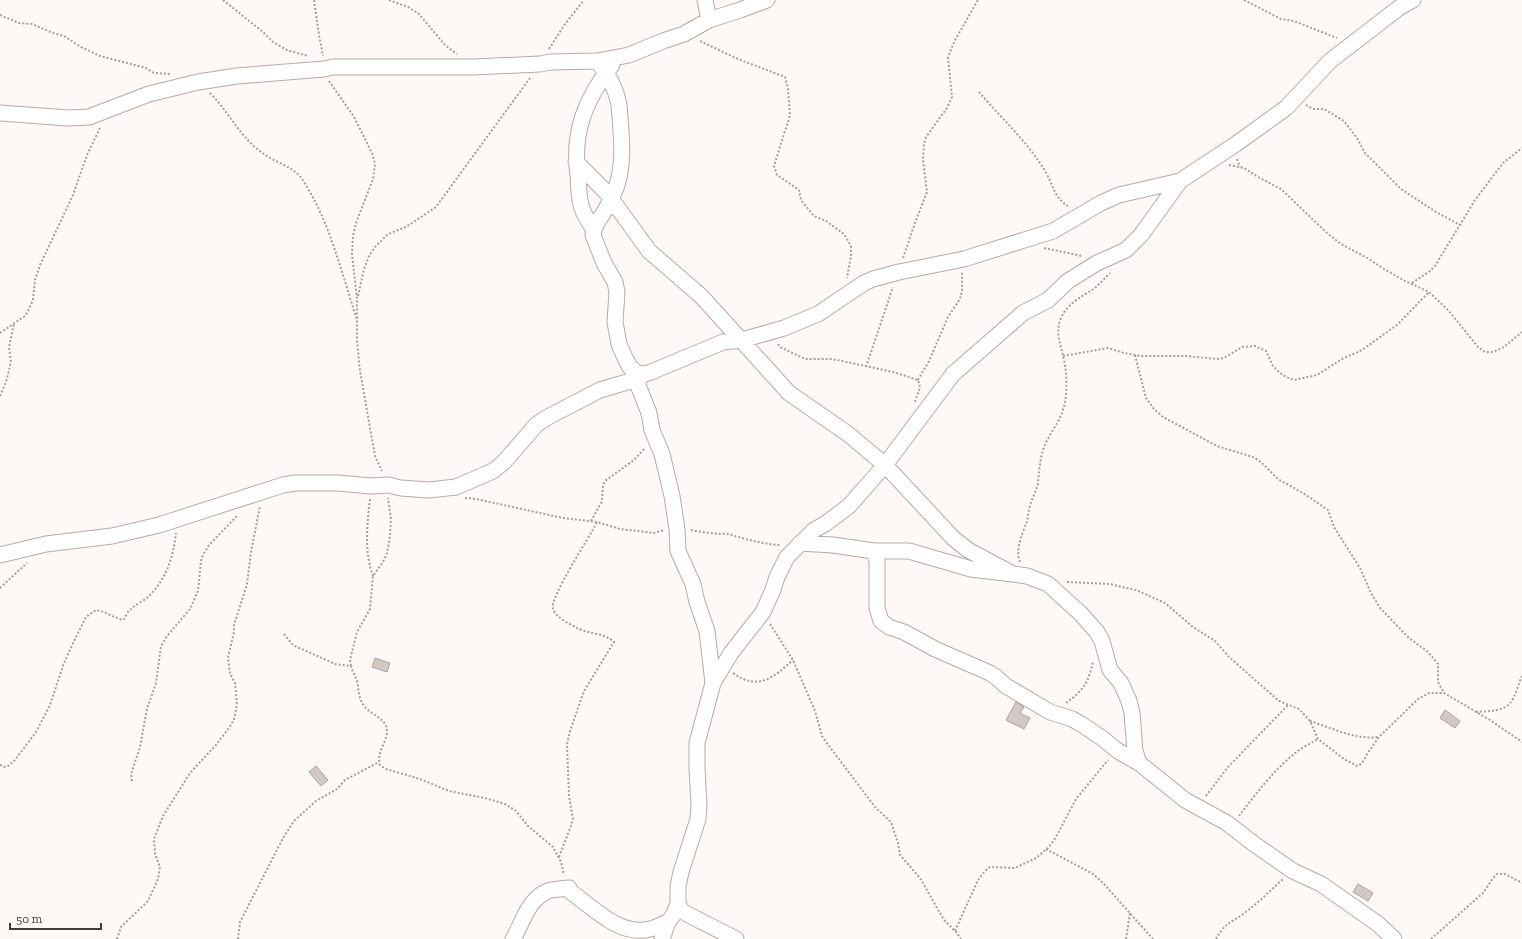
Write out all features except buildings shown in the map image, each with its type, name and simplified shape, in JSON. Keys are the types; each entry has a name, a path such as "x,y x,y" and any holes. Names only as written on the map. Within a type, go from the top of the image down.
{"street":[{"path":"705,0 709,20"},
{"path":"0,113 68,118 90,117 149,94 198,82 237,76 324,70 333,67 474,67 540,64 551,62 602,67 622,57 684,34 709,20 767,0"},
{"path":"0,555 46,544 112,536 159,525 263,491 295,483 338,483 372,486 388,485 401,488 429,490 456,487 478,479 493,471 504,462 536,425 546,418 637,373 666,367 723,342 742,340 784,328 818,314 864,283 873,279 899,272 964,259 1053,231 1119,195 1180,181 1236,144 1286,108 1330,61 1400,7 1413,0"},
{"path":"602,67 596,86 582,119 576,140 576,162 579,194 583,211 594,230 595,241 615,282 617,292 615,322 619,344 625,358 637,373 653,431 662,454 672,496 677,528 678,551 693,584 696,602 707,631 713,683"},
{"path":"594,230 617,186 622,166 618,96 602,67"},
{"path":"576,162 611,198 649,251 701,296 790,393 848,434 886,465 953,538 968,550 1020,575 1048,584 1081,614 1097,632 1102,641 1110,670 1121,683 1129,701 1132,713 1135,751 1139,763"},
{"path":"662,939 668,922 674,914 678,904 678,886 698,819 697,743 713,683 723,665 763,612 774,590 777,577 787,557 814,530 825,524 849,506 886,465 953,374 1024,313 1048,300 1068,281 1097,263 1126,250 1157,214 1180,181"},
{"path":"799,544 833,545 874,551 909,551 971,569 1020,575"},
{"path":"874,551 877,561 877,608 881,621 889,627 904,632 934,649 990,673 1006,686 1050,712 1072,719 1081,724 1139,763 1185,800 1231,826 1293,871 1321,884 1378,924 1394,939"},
{"path":"513,939 529,908 539,896 553,890 569,888 600,914 619,925 633,930 651,929 668,922"},
{"path":"678,904 682,911 736,939"}],"path":[{"path":"224,0 273,42 287,50 312,58"},
{"path":"314,0 324,70 331,86 343,99 354,117 372,153 375,164 373,179 360,211 353,236 352,254 357,299 357,340 369,426 375,456 388,485 390,536 385,558 373,576"},
{"path":"389,0 408,7 420,14 445,45 474,67"},
{"path":"357,299 364,269 369,256 375,247 388,234 406,227 436,207 540,64 565,24 584,0"},
{"path":"866,367 927,192 923,160 924,144 926,137 947,108 952,97 948,57 955,40 978,0"},
{"path":"1244,0 1281,18 1294,21 1330,36 1354,42"},
{"path":"0,15 19,23 32,24 64,36 81,47 100,56 146,68 154,73 175,75"},
{"path":"684,34 738,59 785,77 788,89 790,115 774,166 777,175 799,190 801,200 814,216 826,221 844,234 851,246 849,270 840,300"},
{"path":"198,82 217,100 249,142 264,154 289,168 301,177 311,194 328,232 358,323"},
{"path":"979,92 1020,137 1045,171 1057,198 1069,207 1084,213"},
{"path":"1295,98 1309,107 1324,109 1344,121 1357,138 1365,153 1401,190 1460,225"},
{"path":"0,333 25,316 28,311 40,265 73,194 87,155 100,127"},
{"path":"1411,284 1435,266 1475,200 1503,163 1522,148"},
{"path":"1227,165 1244,168 1282,189 1327,233 1341,244 1411,284 1429,292 1448,311 1478,347 1485,352 1493,352 1504,347 1522,332"},
{"path":"1037,247 1073,254 1097,263"},
{"path":"914,405 920,388 918,380 929,361 948,317 960,299 962,292 964,259"},
{"path":"1020,575 1018,559 1020,545 1027,522 1030,503 1038,483 1039,469 1044,447 1064,409 1066,380 1064,356 1057,333 1062,316 1075,301 1093,290 1111,271"},
{"path":"1064,356 1081,354 1099,348 1108,348 1135,355 1186,356 1217,360 1224,358 1242,347 1255,346 1266,351 1273,366 1286,377 1294,380 1307,378 1317,375 1342,359 1362,350 1397,325 1429,292"},
{"path":"0,396 6,382 11,362 9,347 14,324"},
{"path":"784,328 778,344 780,347 805,359 830,359 893,372 918,380"},
{"path":"1135,355 1146,398 1154,409 1163,417 1217,446 1253,457 1261,462 1278,479 1328,510 1334,527 1360,568 1371,593 1380,608 1409,638 1428,652 1438,664 1438,682 1444,694"},
{"path":"591,521 595,517 602,501 603,485 605,481 634,460 646,447 653,431"},
{"path":"372,486 366,542 368,561 373,576 370,609 357,632 350,660 358,685 361,701 367,709 378,717 386,726 387,734 378,756 379,762 386,769 420,779 438,787 505,804 516,811 528,826 549,842 558,857 569,888"},
{"path":"117,939 121,927 148,901 158,879 160,867 155,854 154,839 163,816 190,773 216,745 234,719 237,705 235,683 230,674 228,657 234,632 234,625 247,584 251,552 263,491"},
{"path":"460,499 471,498 563,518 597,522 620,529 654,532 677,528 726,534 766,544 799,544"},
{"path":"132,782 131,774 140,747 146,709 156,683 161,646 190,609 198,591 203,554 209,545 241,511"},
{"path":"0,765 4,767 8,766 15,760 36,732 50,705 64,662 86,617 96,610 101,610 122,620 124,619 131,608 148,597 164,578 171,562 178,518"},
{"path":"558,857 573,819 569,796 567,744 570,731 584,691 614,642 605,636 578,628 560,617 553,607 563,580 597,522"},
{"path":"0,588 46,544"},
{"path":"1048,584 1068,582 1110,584 1136,590 1165,603 1194,627 1215,641 1229,657 1279,701 1299,709 1310,721 1318,740 1344,759 1357,766 1361,764 1366,754 1379,737 1418,699 1429,693 1444,694 1490,720 1522,742"},
{"path":"763,612 793,660 815,711 822,736 874,807 891,822 898,843 900,855 920,878 944,920 961,939"},
{"path":"284,634 295,646 335,664 351,666"},
{"path":"1050,712 1074,698 1086,684 1091,672 1092,655"},
{"path":"723,665 748,682 763,681 775,675 793,660"},
{"path":"1475,712 1498,710 1507,706 1510,703 1522,676"},
{"path":"1201,809 1205,797 1228,767 1289,704"},
{"path":"1310,721 1356,737 1379,737"},
{"path":"1231,826 1251,800 1285,762 1304,746 1318,740"},
{"path":"955,931 978,880 985,871 990,867 1015,868 1036,858 1046,849 1056,837 1076,799 1098,770 1118,750"},
{"path":"238,939 240,922 283,838 294,821 316,801 337,789 345,780 379,762"},
{"path":"1046,849 1093,874 1130,912 1153,939"},
{"path":"1216,939 1221,930 1228,923 1242,915 1293,871"},
{"path":"1431,939 1483,893 1497,874 1505,874 1522,883"},
{"path":"1126,939 1130,912"}]}
